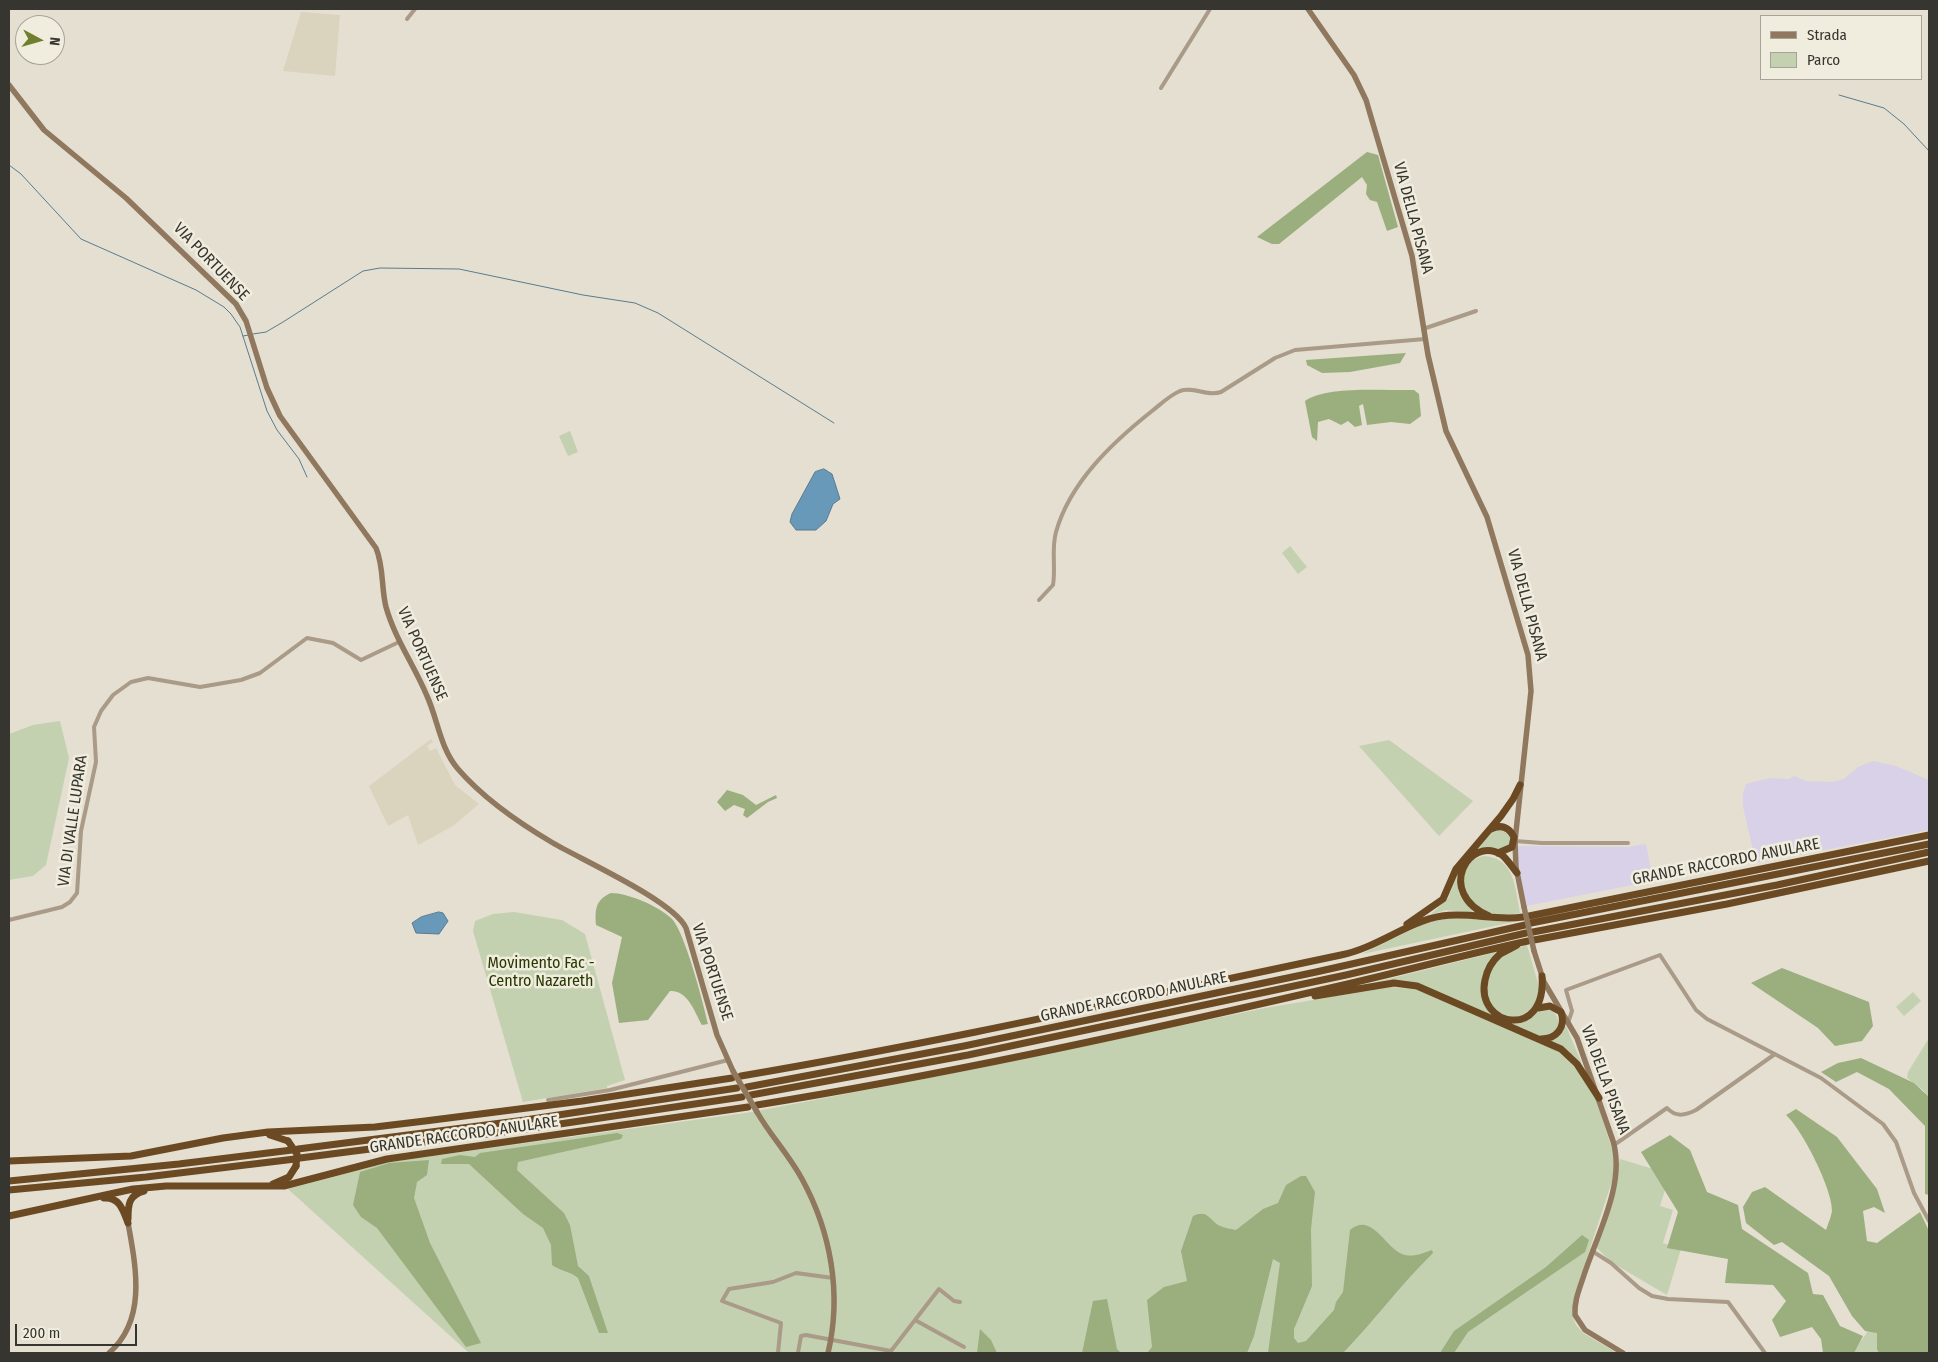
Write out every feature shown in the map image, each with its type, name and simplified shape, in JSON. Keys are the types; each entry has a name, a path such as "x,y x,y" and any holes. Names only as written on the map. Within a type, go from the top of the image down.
{"highway":[{"path":"1368,948 1441,902 1448,892 1456,870 1512,802 1520,784"},
{"path":"1488,831 1495,827 1505,827 1511,832 1515,841 1509,849 1498,853 1478,854 1468,860 1462,868 1460,888 1470,904 1494,918"},
{"name":"GRANDE RACCORDO ANULARE","path":"748,1087 992,1041 1316,972 1527,920 1929,835"},
{"name":"GRANDE RACCORDO ANULARE","path":"741,1076 970,1034 1355,952 1368,948 1424,921 1443,916 1527,920 1929,844"},
{"name":"GRANDE RACCORDO ANULARE","path":"751,1095 968,1055 1530,933 1786,883 1929,852"},
{"path":"1498,853 1506,859 1517,873"},
{"path":"1248,1007 1527,941 1727,904 1929,861"},
{"path":"1527,941 1500,955 1492,963 1484,983 1484,997 1494,1012 1507,1020 1524,1018 1538,1008 1548,1005 1561,1012 1563,1021 1560,1031 1552,1037 1541,1039"},
{"path":"1538,1008 1542,995 1542,976"},
{"path":"1248,1007 1384,985 1406,984 1435,992 1541,1039 1570,1056 1588,1079 1599,1098"},
{"name":"GRANDE RACCORDO ANULARE","path":"757,1109 1248,1007"},
{"name":"GRANDE RACCORDO ANULARE","path":"9,1162 131,1156 241,1136 417,1122 582,1101 732,1075"},
{"name":"GRANDE RACCORDO ANULARE","path":"9,1181 170,1165 525,1120 737,1088"},
{"name":"GRANDE RACCORDO ANULARE","path":"9,1190 297,1161 742,1097"},
{"name":"GRANDE RACCORDO ANULARE","path":"9,1216 70,1204 126,1190 166,1186 248,1188 293,1184 387,1158 748,1107"},
{"path":"241,1136 275,1136 288,1141 297,1154 297,1161 292,1174 284,1180 248,1188"},
{"path":"9,1212 118,1189 166,1186"},
{"path":"128,1223 129,1201 134,1195 166,1186"},
{"path":"70,1204 112,1198 120,1204 128,1223"}],"main road":[{"name":"VIA DELLA PISANA","path":"1308,9 1354,76 1366,100 1412,256 1425,340 1448,436 1488,517 1528,655 1532,688 1515,841 1517,873 1534,951 1542,976 1577,1038 1614,1145 1617,1165 1616,1182 1576,1299 1575,1315 1585,1330 1623,1353"},
{"name":"VIA PORTUENSE","path":"9,85 44,130 133,204 208,275 242,312 251,334 267,388 280,416 376,548 381,565 385,602 399,642 429,698 447,752 463,774 523,824 584,861 663,904 682,921 732,1075 757,1109 802,1179 830,1250 834,1319 828,1353"},
{"path":"109,1353 126,1333 135,1305 136,1274 128,1223"}],"street":[{"path":"407,19 415,9"},
{"path":"1161,88 1210,9"},
{"path":"1424,329 1476,311"},
{"path":"1039,600 1053,586 1054,538 1061,519 1076,490 1100,459 1121,438 1174,395 1186,390 1211,394 1221,392 1275,358 1295,350 1332,345 1425,340"},
{"name":"VIA DI VALLE LUPARA","path":"9,920 59,908 70,902 75,896 79,880 81,831 96,762 94,727 101,711 113,695 131,682 148,678 200,687 241,680 260,672 307,638 333,643 361,660 399,642"},
{"path":"1515,841 1628,843"},
{"path":"1568,1023 1572,1011 1566,990 1660,955 1696,1010 1719,1025 1821,1078 1883,1124 1896,1142 1914,1193 1929,1221"},
{"path":"1614,1145 1667,1108 1678,1115 1684,1115 1696,1110 1775,1054"},
{"path":"548,1100 610,1090 728,1060"},
{"path":"1592,1251 1611,1263 1642,1290 1652,1296 1671,1300 1721,1300 1728,1302 1765,1353"},
{"path":"778,1353 782,1323 722,1301 725,1295 730,1289 773,1282 796,1273 833,1278"},
{"path":"798,1353 801,1336 806,1335 891,1351 939,1289 954,1301 960,1302"},
{"path":"915,1320 964,1347"}],"shaded area":[{"path":"301,12 340,15 335,76 283,71"},
{"path":"431,739 433,742 427,746 430,751 436,748 455,785 479,804 453,826 418,845 408,815 388,826 369,786"},
{"path":"1873,761 1896,766 1929,780 1929,830 1756,863 1743,807 1743,793 1746,784 1770,778 1789,779 1794,776 1806,781 1833,782 1844,779 1858,767"},
{"path":"1646,844 1653,881 1526,906 1519,866 1518,846 1627,847"}],"green space":[{"path":"1367,152 1378,155 1398,227 1387,231 1377,202 1370,200 1366,194 1367,185 1362,177 1279,244 1272,244 1257,237"},
{"path":"1406,353 1400,363 1350,372 1322,373 1307,365 1306,360"},
{"path":"1414,390 1419,394 1421,416 1410,424 1391,422 1367,425 1363,404 1359,406 1362,425 1355,427 1348,421 1341,425 1329,419 1318,422 1317,441 1312,437 1305,401 1315,396 1342,391"},
{"path":"570,431 578,452 568,456 559,436"},
{"path":"1290,546 1307,567 1298,574 1282,553"},
{"path":"60,721 69,758 46,865 33,876 9,880 9,734 33,725"},
{"path":"1389,740 1473,801 1439,836 1359,746"},
{"path":"727,790 743,795 756,805 776,795 777,798 768,802 747,818 743,815 745,809 734,805 725,811 717,802"},
{"path":"1499,830 1505,831 1513,838 1507,848 1471,855 1489,834"},
{"path":"1483,856 1502,862 1507,868 1515,884 1520,913 1505,915 1492,913 1474,904 1467,896 1462,875 1473,860"},
{"path":"1457,876 1460,896 1474,913 1446,910 1430,915 1448,898"},
{"path":"611,893 626,895 651,905 671,918 682,937 693,968 708,1024 702,1025 686,998 681,994 670,991 648,1020 619,1023 612,983 622,937 596,925 597,906 602,899"},
{"name":"Movimento Fac - Centro Nazareth","path":"514,912 562,920 585,934 625,1080 607,1086 607,1088 523,1102 473,931 475,921 493,914"},
{"path":"1450,918 1518,921 1362,954 1425,923"},
{"path":"1527,945 1540,990 1535,1005 1522,1016 1505,1016 1496,1010 1491,1003 1487,987 1488,978 1491,969 1502,956"},
{"path":"1501,951 1482,979 1481,985 1485,1006 1497,1018 1413,982 1360,986"},
{"path":"1782,968 1869,1002 1873,1026 1862,1041 1835,1046 1818,1028 1751,983"},
{"path":"1391,987 1422,990 1558,1050 1579,1069 1595,1097 1613,1152 1614,1175 1575,1294 1572,1315 1576,1325 1583,1333 1617,1353 469,1353 288,1189 389,1162 752,1112 960,1072 1265,1008"},
{"path":"1913,992 1921,1001 1904,1016 1896,1007"},
{"path":"1549,1009 1557,1018 1558,1028 1552,1035 1547,1037 1537,1036 1507,1022 1527,1020 1540,1010"},
{"path":"1566,1026 1582,1064 1568,1051 1550,1041 1559,1037"},
{"path":"1929,1038 1929,1098 1923,1090 1907,1078 1908,1072"},
{"path":"1861,1058 1914,1083 1929,1097 1929,1195 1925,1194 1925,1126 1889,1089 1857,1072 1836,1082 1821,1072 1838,1063"},
{"path":"1796,1109 1837,1137 1877,1189 1885,1213 1874,1207 1863,1211 1867,1241 1877,1243 1920,1212 1929,1231 1929,1353 1879,1353 1877,1349 1877,1333 1865,1331 1852,1316 1829,1276 1782,1242 1774,1245 1746,1223 1743,1207 1752,1192 1765,1187 1826,1230 1832,1211 1831,1201 1822,1175 1808,1146 1793,1122 1786,1115"},
{"path":"617,1133 623,1135 621,1139 518,1162 517,1170 564,1213 570,1225 578,1266 589,1276 608,1333 599,1333 578,1278 552,1265 551,1245 543,1228 523,1214 469,1164 441,1164 442,1159 460,1155 475,1157 480,1153"},
{"path":"1670,1135 1690,1150 1707,1192 1738,1205 1742,1229 1808,1273 1813,1294 1823,1295 1840,1326 1863,1336 1854,1353 1823,1353 1821,1339 1812,1327 1780,1337 1772,1320 1786,1301 1773,1285 1725,1283 1728,1259 1667,1248 1678,1212 1641,1152"},
{"path":"1620,1159 1670,1174 1660,1206 1673,1210 1663,1243 1681,1249 1667,1295 1611,1262 1594,1245"},
{"path":"429,1160 427,1175 417,1182 414,1198 430,1243 481,1343 466,1347 377,1228 361,1217 353,1205 360,1172 389,1163"},
{"path":"1301,1176 1306,1176 1315,1192 1311,1229 1312,1286 1294,1329 1294,1338 1298,1343 1306,1341 1334,1310 1336,1302 1343,1292 1350,1230 1358,1225 1372,1228 1398,1252 1405,1255 1416,1255 1432,1250 1433,1253 1343,1353 1268,1353 1280,1263 1273,1259 1254,1336 1247,1353 1147,1353 1152,1347 1147,1300 1164,1287 1187,1281 1181,1251 1193,1216 1202,1214 1208,1216 1220,1226 1236,1230 1263,1209 1278,1203 1286,1185"},
{"path":"1582,1235 1589,1240 1585,1252 1468,1332 1454,1353 1440,1353 1454,1331 1546,1267"},
{"path":"1107,1299 1117,1349 1121,1353 1082,1353 1093,1301"},
{"path":"1878,1318 1913,1353 1856,1353 1854,1350"},
{"path":"980,1329 991,1340 997,1353 977,1353"}],"water":[{"path":"824,469 832,474 840,499 833,504 826,521 816,530 796,530 790,522 792,514 815,472"},
{"path":"439,912 443,913 448,921 439,934 416,933 412,923 421,917"}],"waterway":[{"path":"1839,95 1884,108 1904,124 1929,151"},
{"path":"9,165 21,174 81,239 196,290 224,307 231,314 240,327 267,411 277,430 299,459 307,477"},
{"path":"253,334 266,332 363,271 380,268 459,269 583,295 635,303 658,313 834,423"},
{"path":"243,336 249,335"}]}
